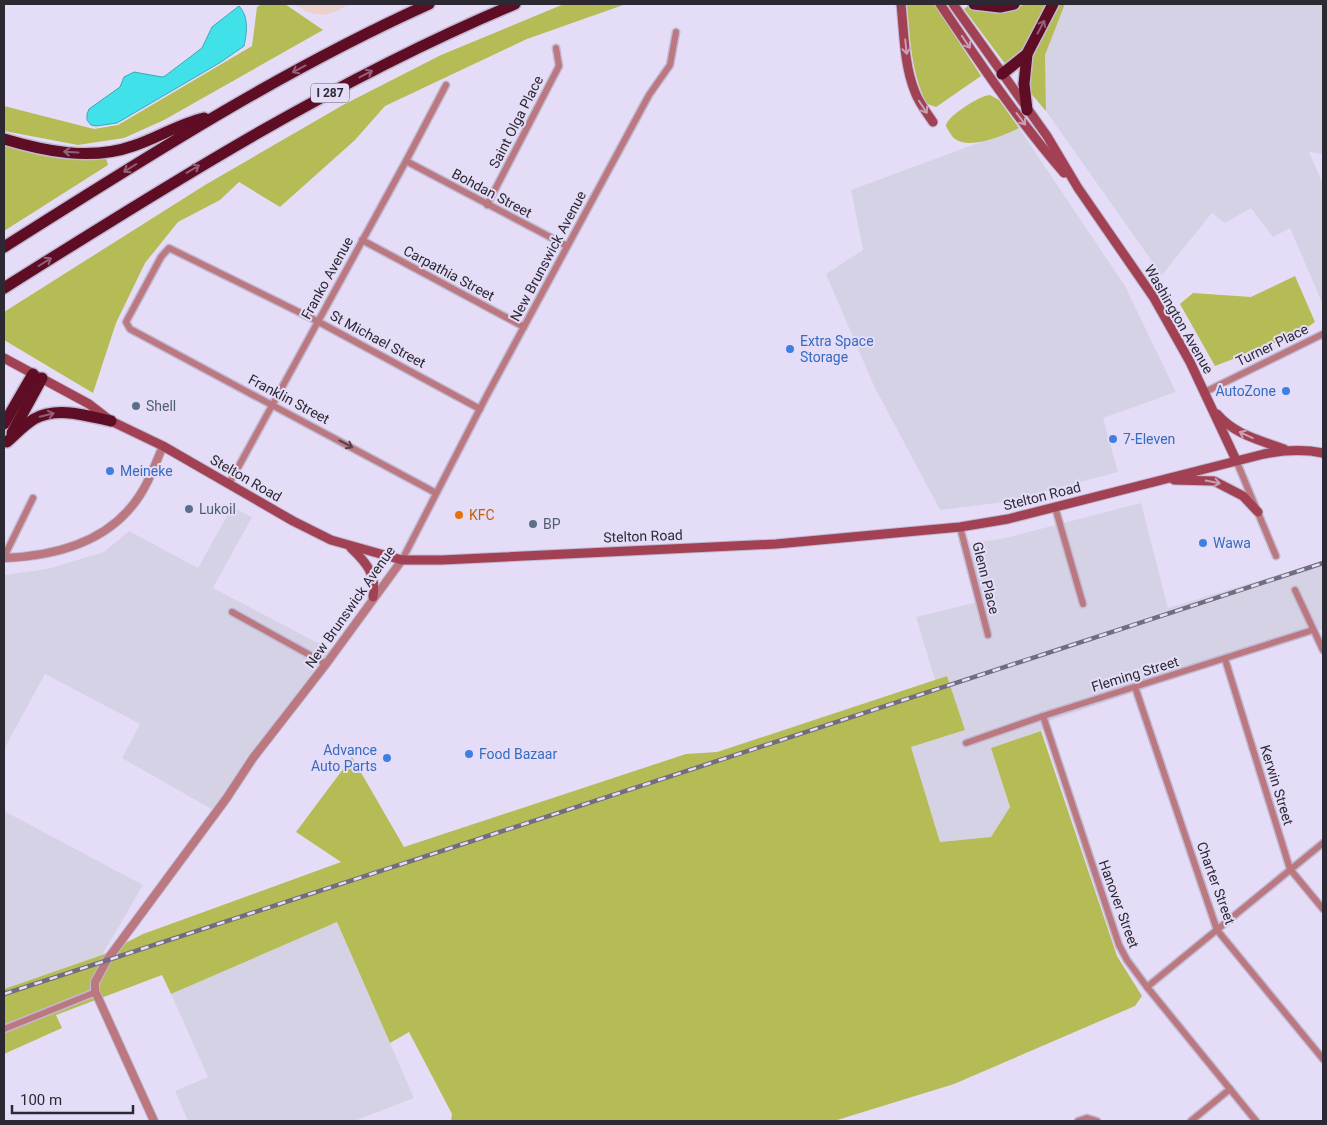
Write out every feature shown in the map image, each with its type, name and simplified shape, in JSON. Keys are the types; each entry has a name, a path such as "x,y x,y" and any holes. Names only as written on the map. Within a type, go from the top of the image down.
{"highway":[{"name":"I 287","path":"4,247 216,115 298,70 428,4"},
{"name":"I 287","path":"4,288 246,138 392,60 515,4"},
{"path":"974,4 1000,7 1014,4"},
{"path":"1002,74 1026,54 1053,4"},
{"path":"1026,54 1024,84 1027,110"},
{"path":"4,139 33,147 70,153 101,152 130,147 157,137 184,123 216,115"},
{"path":"4,424 37,376"},
{"path":"6,445 37,376"},
{"path":"6,445 34,419 51,413 75,413 111,420"}],"main road":[{"path":"901,4 907,60 912,84 917,98 933,122"},
{"name":"Washington Avenue","path":"940,4 1007,102 1042,148 1078,188"},
{"name":"Washington Avenue","path":"953,4 1047,136 1078,188 1154,298 1205,392 1236,460"},
{"name":"Stelton Road","path":"4,358 89,404 111,420 164,446 293,521 331,540 402,560 442,560 776,544 960,527 1056,507 1236,460 1287,450 1308,450 1323,453"},
{"path":"1212,408 1234,430 1250,438 1287,450"},
{"path":"1164,479 1214,480 1243,496 1258,512"},
{"path":"350,546 365,562 373,576 375,587 373,597"}],"street":[{"name":"New Brunswick Avenue","path":"96,992 95,982 107,960 226,799 248,766 402,560 480,408 648,95 670,66 676,32"},
{"name":"Saint Olga Place","path":"487,205 559,66 556,48"},
{"name":"Franko Avenue","path":"229,484 446,85"},
{"name":"Bohdan Street","path":"406,161 567,246"},
{"name":"Carpathia Street","path":"362,240 524,327"},
{"name":"St Michael Street","path":"130,328 126,322 161,257 169,248 318,321 480,408"},
{"name":"Franklin Street","path":"130,328 436,492"},
{"name":"Turner Place","path":"1205,392 1323,334"},
{"path":"33,498 4,557 28,557 55,553 92,539 108,528 127,512 141,494 164,446"},
{"name":"Washington Avenue","path":"1236,460 1276,556"},
{"path":"1056,507 1083,604"},
{"name":"Glenn Place","path":"960,527 988,635"},
{"path":"1295,590 1323,650"},
{"path":"232,612 326,664"},
{"name":"Fleming Street","path":"966,743 1043,716 1313,630"},
{"name":"Kerwin Street","path":"1225,659 1290,869 1323,910"},
{"name":"Charter Street","path":"1135,687 1217,930 1323,1059"},
{"name":"Hanover Street","path":"1043,716 1119,945 1127,960 1147,987 1256,1121"},
{"path":"1147,987 1323,843"},
{"path":"4,1029 96,992 154,1121"},
{"path":"1191,1121 1230,1089"},
{"path":"1078,1121 1087,1118 1096,1121"}],"shaded area":[{"path":"262,4 285,4 323,30 164,120 124,138 78,145 4,131 4,106 94,129 118,125 252,46 257,7"},
{"path":"292,4 349,4 335,12 324,15 310,13"},
{"path":"564,4 626,4 527,39 385,106 355,140 280,207 239,182 220,200 178,222 145,263 116,323 93,393 4,340 4,312 205,185 343,105 441,55"},
{"path":"907,4 934,4 981,76 936,107 927,104 914,68"},
{"path":"1026,4 1049,4 1023,51 1006,65 964,9 968,6 997,11"},
{"path":"1060,4 1065,4 1045,55 1046,111 1028,90 1029,66 1033,51"},
{"path":"1065,4 1323,4 1323,154 1309,152 1323,184 1323,305 1290,228 1273,237 1251,208 1225,223 1212,213 1161,276 1046,111 1045,55"},
{"path":"239,6 246,20 244,46 221,62 117,123 96,126 91,125 87,120 89,109 120,87 124,77 134,72 165,76 202,48 212,27"},
{"path":"990,95 999,100 1019,128 978,142 962,142 955,139 946,126 947,122 964,107"},
{"path":"1019,128 1125,286 1176,392 1103,418 1118,472 1005,502 940,510 874,386 826,274 863,250 851,190"},
{"path":"4,144 55,157 106,158 108,165 4,231"},
{"path":"1295,276 1315,322 1298,334 1215,366 1180,304 1193,293 1251,297"},
{"path":"1141,503 1168,608 1323,561 1323,629 1049,721 1041,731 991,748 1010,807 991,837 940,842 911,747 965,730 947,676 935,680 916,617 982,601 970,543 1001,539"},
{"path":"232,507 252,517 213,588 331,650 215,811 122,758 140,724 45,674 4,749 4,575 47,569 104,552 129,531 198,568"},
{"path":"947,676 965,730 911,747 940,842 991,837 1010,807 991,748 1041,731 1117,956 1142,996 1135,1006 954,1084 834,1121 451,1121 452,1114 409,1032 390,1043 337,922 171,994 162,975 56,1015 62,1028 4,1054 4,989 102,955 143,934 341,862 296,832 352,757 404,847 686,754 717,752"},
{"path":"4,811 143,885 102,955 4,989"},
{"path":"337,922 414,1098 354,1121 188,1121 175,1091 208,1077 171,994"}],"railway":[{"path":"4,994 1323,563"}],"place":[{"name":"Extra Space Storage","path":"790,349"},
{"name":"AutoZone","path":"1286,391"},
{"name":"Shell","path":"136,406"},
{"name":"7-Eleven","path":"1113,439"},
{"name":"Meineke","path":"110,471"},
{"name":"Lukoil","path":"189,509"},
{"name":"KFC","path":"459,515"},
{"name":"BP","path":"533,524"},
{"name":"Wawa","path":"1203,543"},
{"name":"Food Bazaar","path":"469,754"},
{"name":"Advance Auto Parts","path":"387,758"}]}
